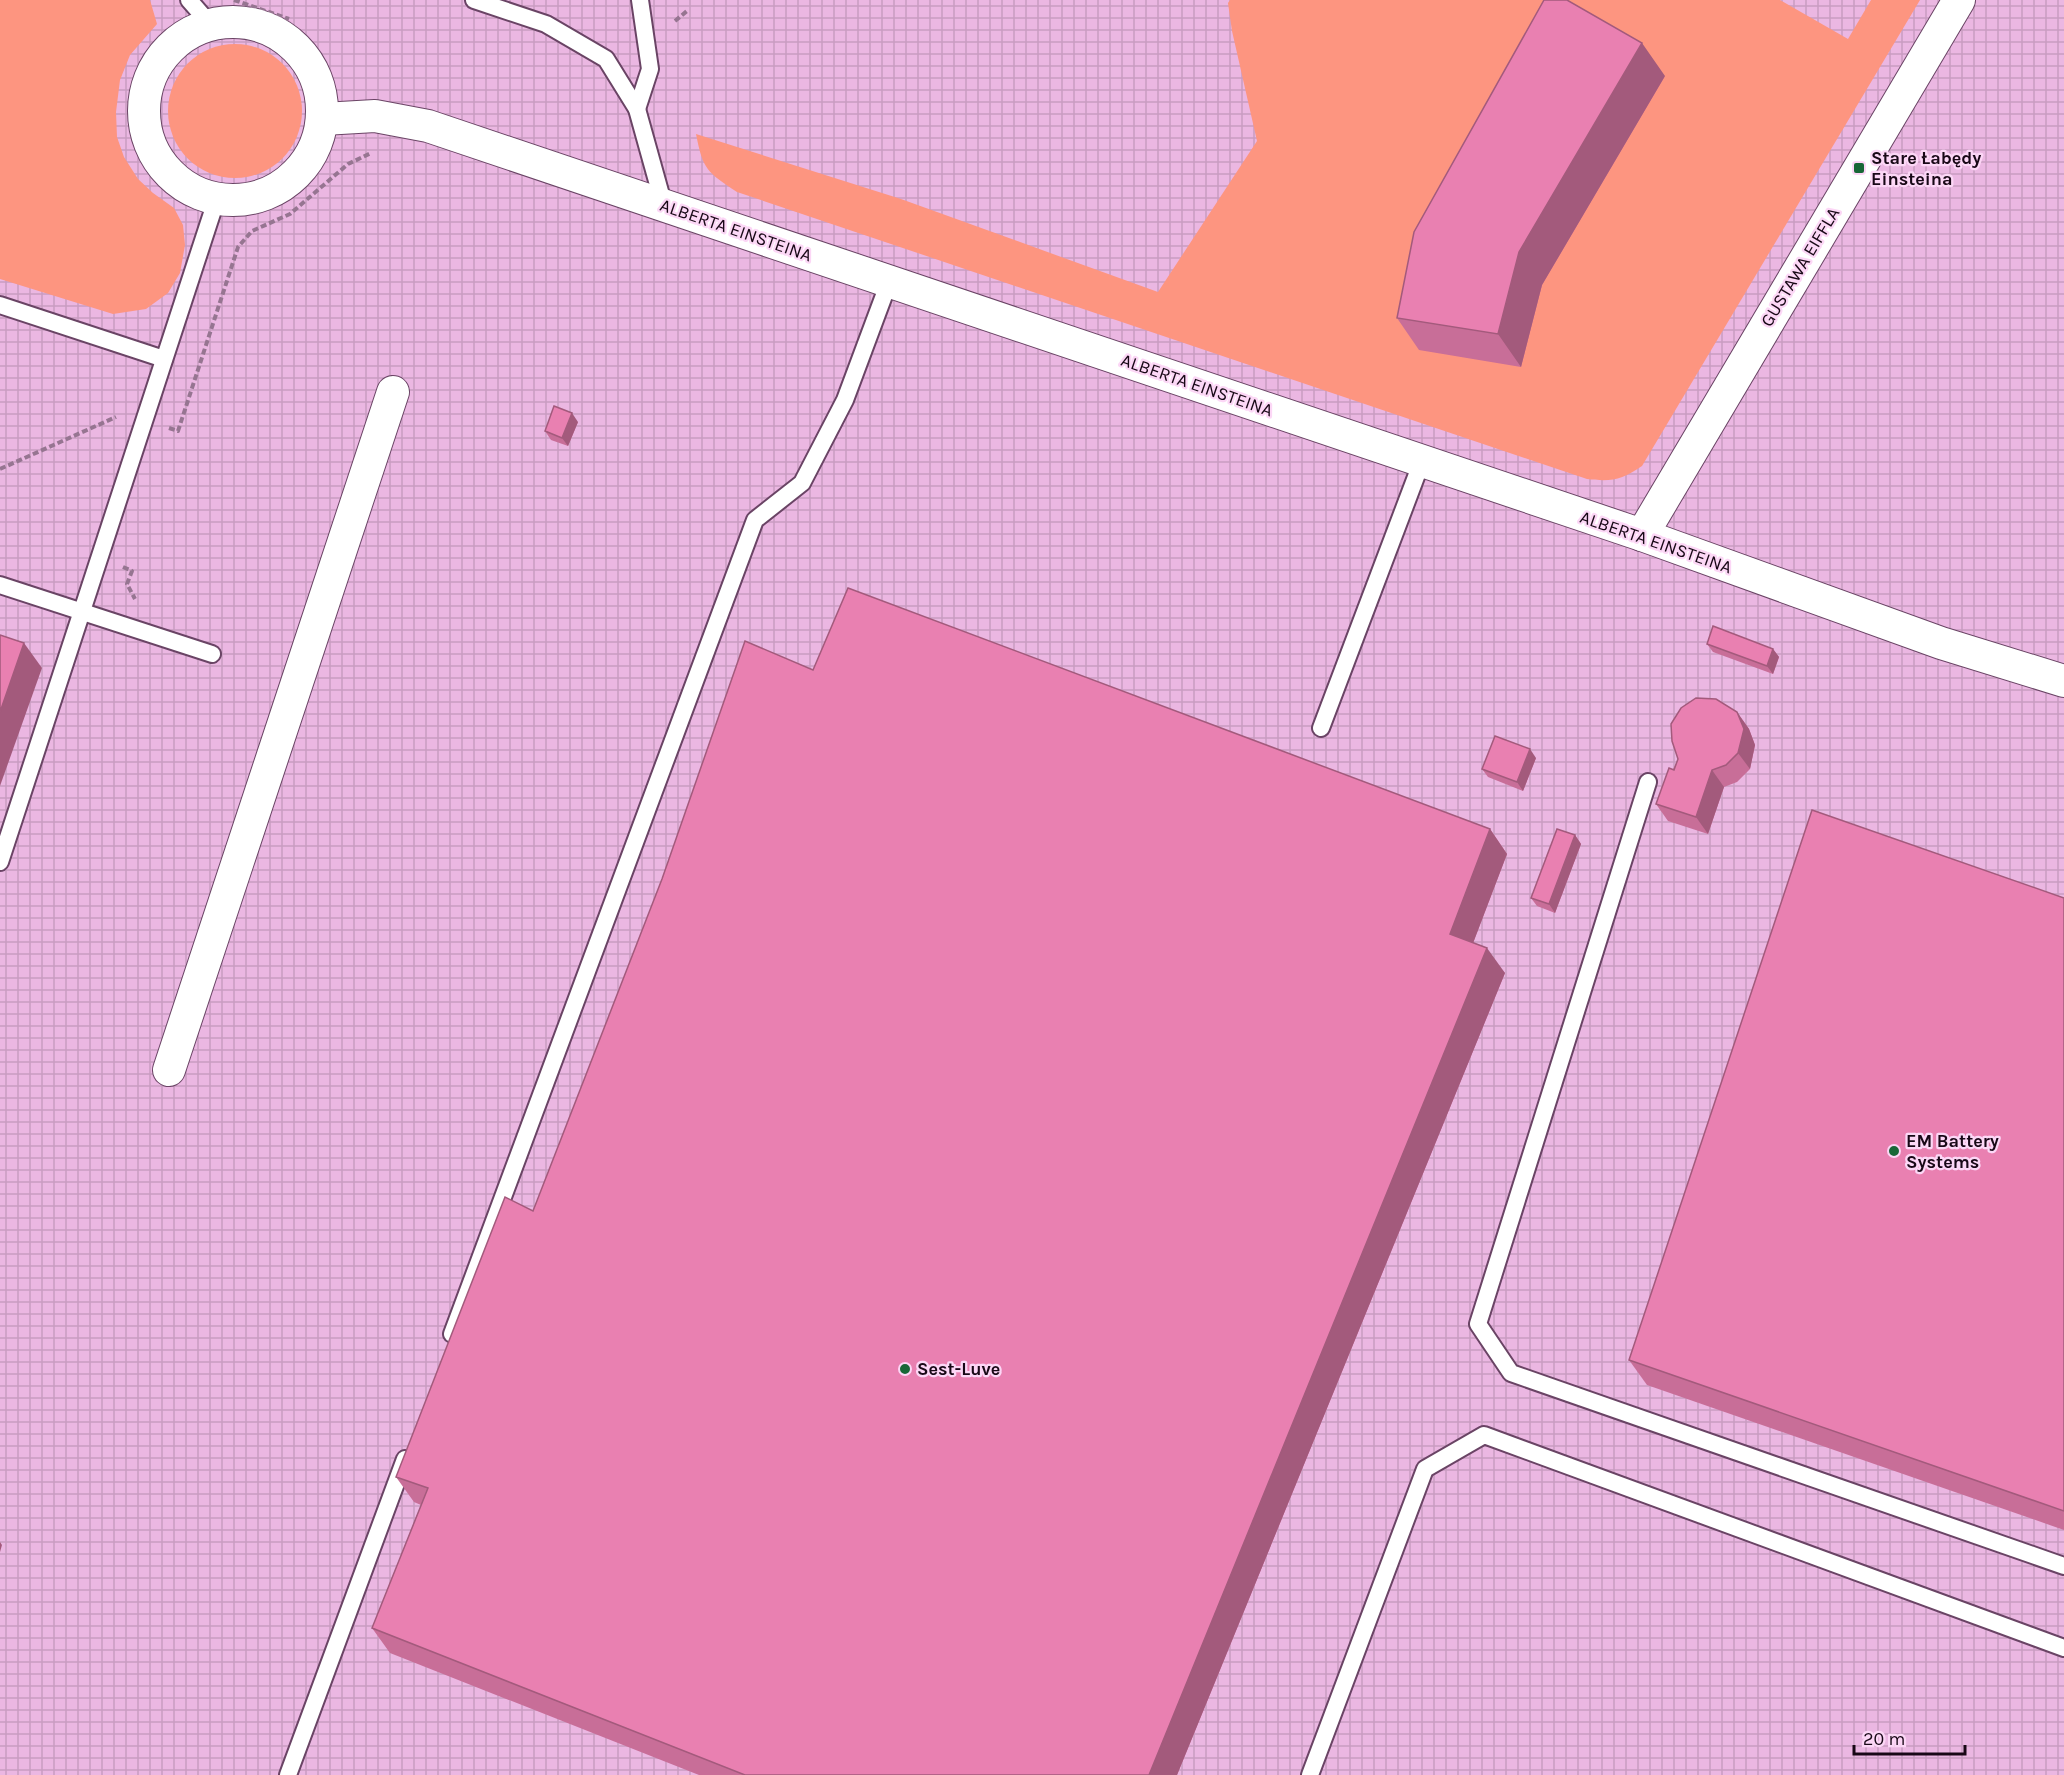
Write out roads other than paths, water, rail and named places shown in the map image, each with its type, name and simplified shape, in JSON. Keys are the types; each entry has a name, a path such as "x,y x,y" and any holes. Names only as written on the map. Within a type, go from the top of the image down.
{"street":[{"name":"GUSTAWA EIFFLA","path":"1642,536 1959,0"},
{"path":"234,21 259,25 281,35 300,51 314,72 322,95 323,119 312,156 287,184 254,200 216,201 182,186 156,159 144,123 144,98 152,73 166,51 186,35 210,24 234,21"},
{"name":"ALBERTA EINSTEINA","path":"323,119 375,116 428,126 1642,536 1941,643 2064,681"},
{"path":"169,1070 393,392"}],"lane":[{"path":"189,0 210,24"},
{"path":"474,0 546,24 606,59 637,109 664,206"},
{"path":"637,109 650,69 640,0"},
{"path":"0,862 216,201"},
{"path":"446,1349 755,520 802,483 845,399 889,282"},
{"path":"0,305 164,359"},
{"path":"1321,728 1422,461"},
{"path":"0,585 212,654"},
{"path":"1648,782 1478,1324 1511,1373 2064,1566"},
{"path":"1310,1775 1425,1470 1484,1435 2064,1648"},
{"path":"288,1775 413,1439"}],"place":[{"name":"Stare Łabędy Einsteina","path":"1859,168"},
{"name":"EM Battery Systems","path":"1894,1151"},
{"name":"Sest-Luve","path":"905,1369"}]}
